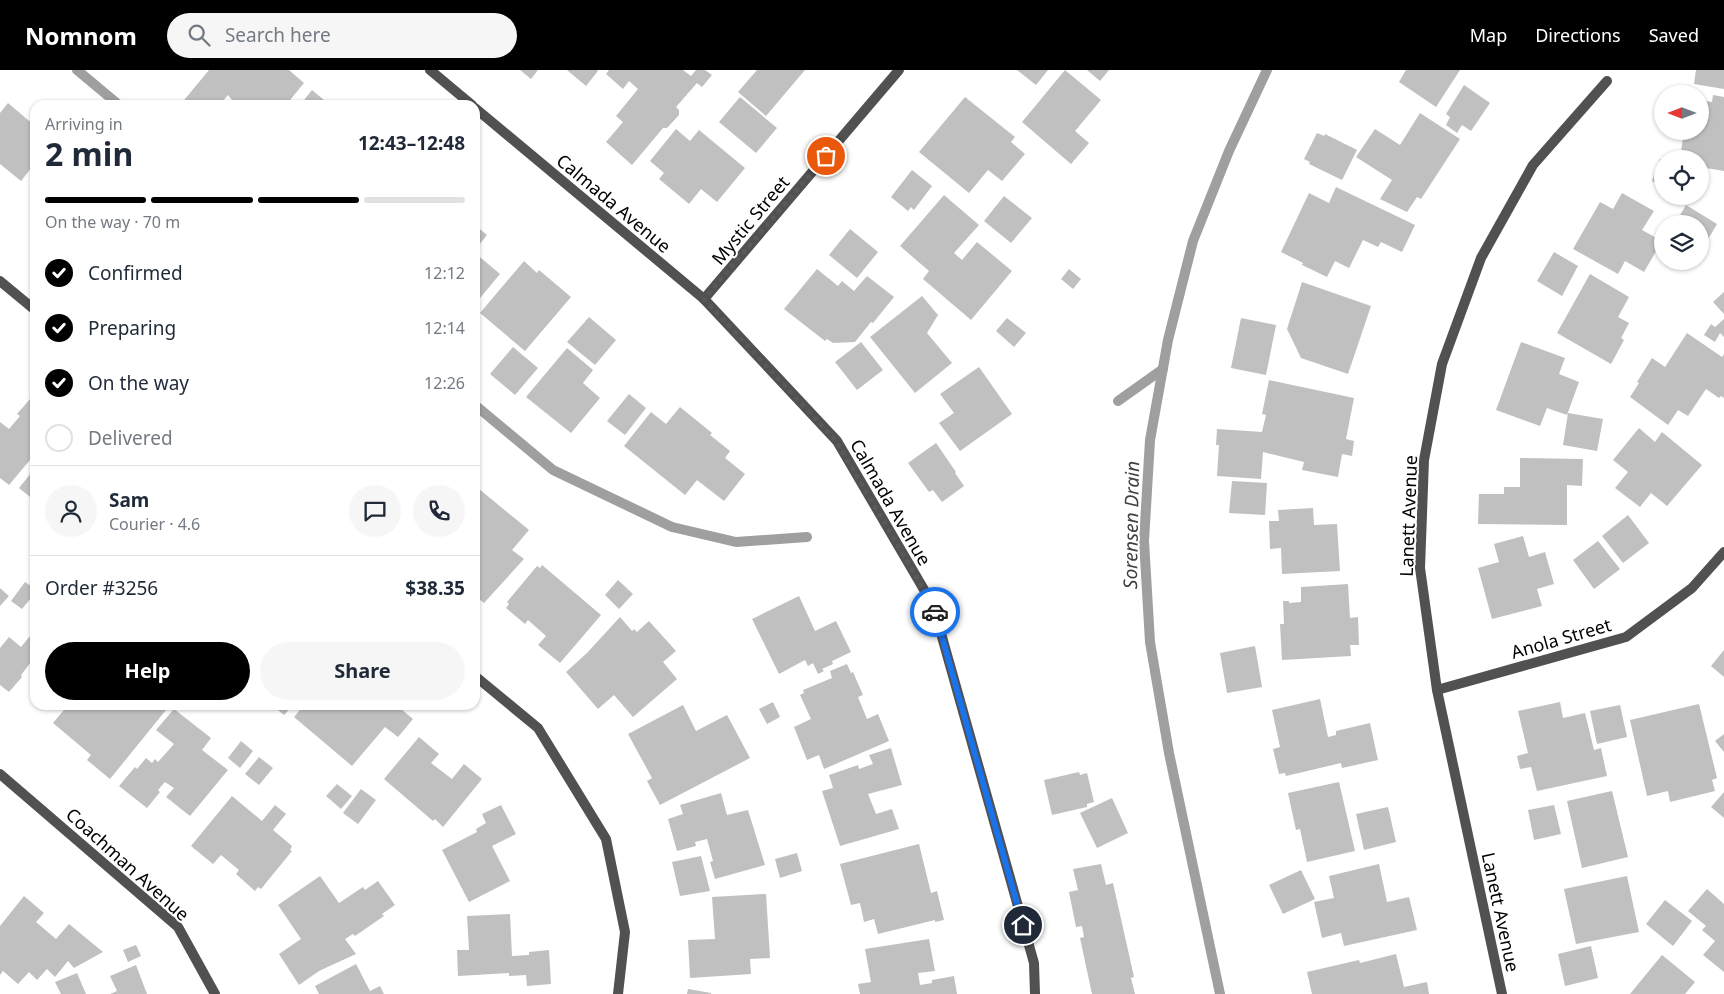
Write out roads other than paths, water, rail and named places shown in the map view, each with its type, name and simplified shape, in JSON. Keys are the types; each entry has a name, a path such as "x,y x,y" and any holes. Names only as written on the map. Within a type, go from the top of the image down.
{"street":[{"path":"430,70 466,100"},
{"name":"Mystic Street","path":"704,299 899,70"},
{"name":"Lanett Avenue","path":"1502,994 1437,690 1420,568 1424,460 1442,364 1481,258 1532,165 1607,81"},
{"name":"Calmada Avenue","path":"480,112 704,299 836,441 933,605 1034,963 1035,994"},
{"path":"0,281 30,306"},
{"name":"Anola Street","path":"1437,690 1626,637 1692,588 1724,552"},
{"path":"480,680 538,728 606,839 625,932 618,994"},
{"name":"Coachman Avenue","path":"0,774 178,927 214,994"}],"waterway":[{"path":"77,70 113,100"},
{"name":"Sorensen Drain","path":"1220,994 1169,753 1150,642 1144,541 1150,440 1168,340 1193,241 1229,151 1267,70"},
{"path":"1118,401 1163,369"},
{"path":"480,409 553,470 672,527 736,542 807,537"}]}
